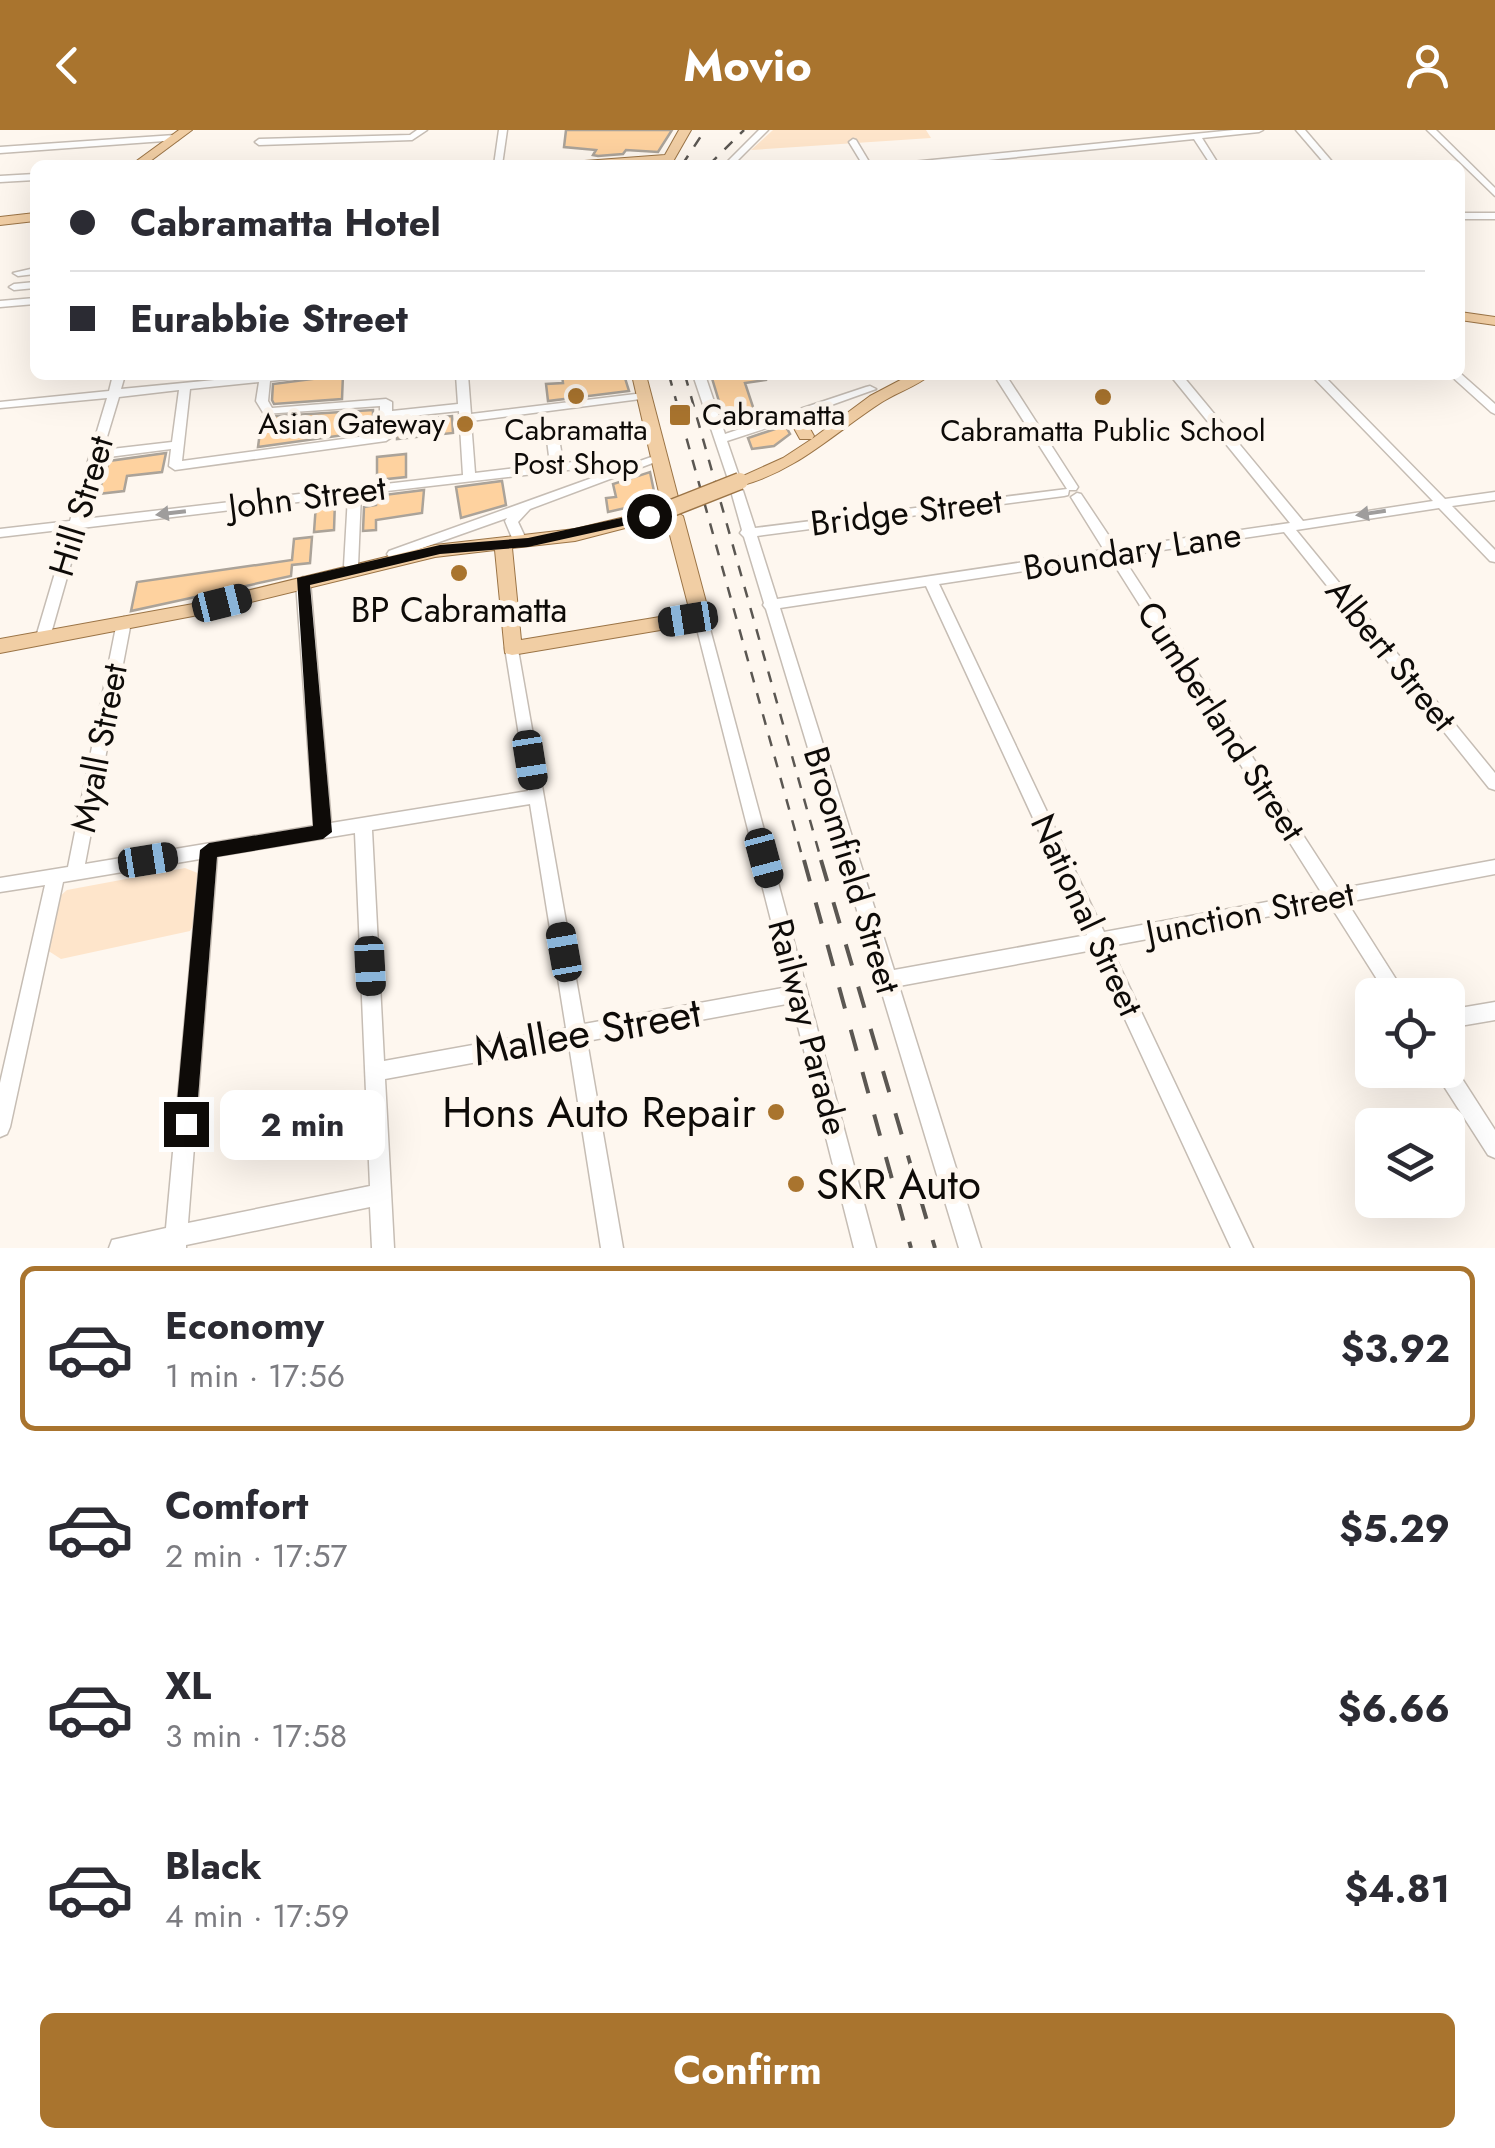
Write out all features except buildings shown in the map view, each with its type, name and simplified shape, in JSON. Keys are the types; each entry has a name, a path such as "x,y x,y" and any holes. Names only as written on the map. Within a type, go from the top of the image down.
{"main road":[{"path":"144,160 180,134"},
{"path":"668,160 684,134"},
{"path":"0,221 30,217"},
{"path":"1465,315 1495,320"},
{"name":"Railway Parade","path":"640,380 701,616"},
{"path":"303,582 447,542 546,538 596,531 654,514 796,458 870,388 893,380"},
{"path":"744,479 799,424 829,424 875,396 912,380"},
{"path":"0,646 124,622 435,550 511,540"},
{"path":"511,540 512,648 701,616"}],"street":[{"path":"259,142 412,137 423,130"},
{"path":"499,160 504,130"},
{"path":"733,160 764,130"},
{"path":"963,160 1259,130"},
{"path":"1300,130 1327,160"},
{"path":"1431,130 1462,160"},
{"path":"0,150 180,134"},
{"path":"1197,137 1212,160"},
{"path":"853,142 864,160"},
{"path":"1465,163 1495,192"},
{"path":"0,180 30,177"},
{"path":"1465,216 1495,216"},
{"path":"18,273 30,272"},
{"path":"14,287 30,285"},
{"path":"0,304 30,301"},
{"name":"Hill Street","path":"42,638 118,380"},
{"path":"0,406 256,380"},
{"path":"185,387 174,466 380,441 387,434 388,416 383,401 265,410 262,402 266,380"},
{"path":"462,380 469,478"},
{"name":"Broomfield Street","path":"701,380 721,439 744,479 747,533 970,1248"},
{"name":"Cumberland Street","path":"1003,380 1071,492 1387,978"},
{"name":"Albert Street","path":"1180,380 1495,784"},
{"path":"1321,380 1495,558"},
{"path":"1462,380 1495,410"},
{"path":"799,424 870,388"},
{"path":"388,416 644,396"},
{"path":"721,439 771,422 829,424"},
{"path":"552,432 557,468"},
{"path":"96,455 175,446"},
{"path":"394,554 660,458"},
{"name":"John Street","path":"0,534 596,464 612,475"},
{"path":"351,566 355,491"},
{"name":"Bridge Street","path":"747,533 1071,492"},
{"name":"Boundary Lane","path":"770,606 1495,496"},
{"path":"511,540 511,522 527,506"},
{"path":"303,582 323,832"},
{"name":"National Street","path":"931,582 1242,1248"},
{"name":"Railway Parade","path":"701,616 865,1248"},
{"name":"Myall Street","path":"0,1126 124,622"},
{"path":"512,648 612,1248"},
{"path":"0,885 536,796"},
{"path":"363,825 383,1248"},
{"path":"176,1242 209,850"},
{"name":"Junction Street","path":"887,980 1495,867"},
{"name":"Mallee Street","path":"375,1072 578,1031 800,993"},
{"path":"1465,1016 1495,1010"},
{"path":"1457,1088 1495,1148"},
{"path":"120,1248 176,1242 380,1194"}],"shaded area":[{"path":"773,130 926,130 931,138 751,150"},
{"path":"185,868 200,874 195,923 190,931 61,959 47,950 59,897 67,890"}],"railway":[{"path":"685,160 705,130"},
{"path":"714,160 744,130"},
{"path":"670,380 804,863"},
{"path":"686,380 822,863"},
{"path":"804,860 911,1248"},
{"path":"821,860 935,1248"}],"place":[{"name":"Cabramatta Post Shop","path":"576,396"},
{"name":"Cabramatta Public School","path":"1103,397"},
{"name":"Cabramatta","path":"680,415"},
{"name":"Asian Gateway","path":"465,424"},
{"name":"BP Cabramatta","path":"459,573"},
{"name":"Hons Auto Repair","path":"776,1112"},
{"name":"SKR Auto","path":"796,1184"}],"route":[{"path":"186,1124 209,850 323,832 303,582 440,550 568,536 649,516"}]}
